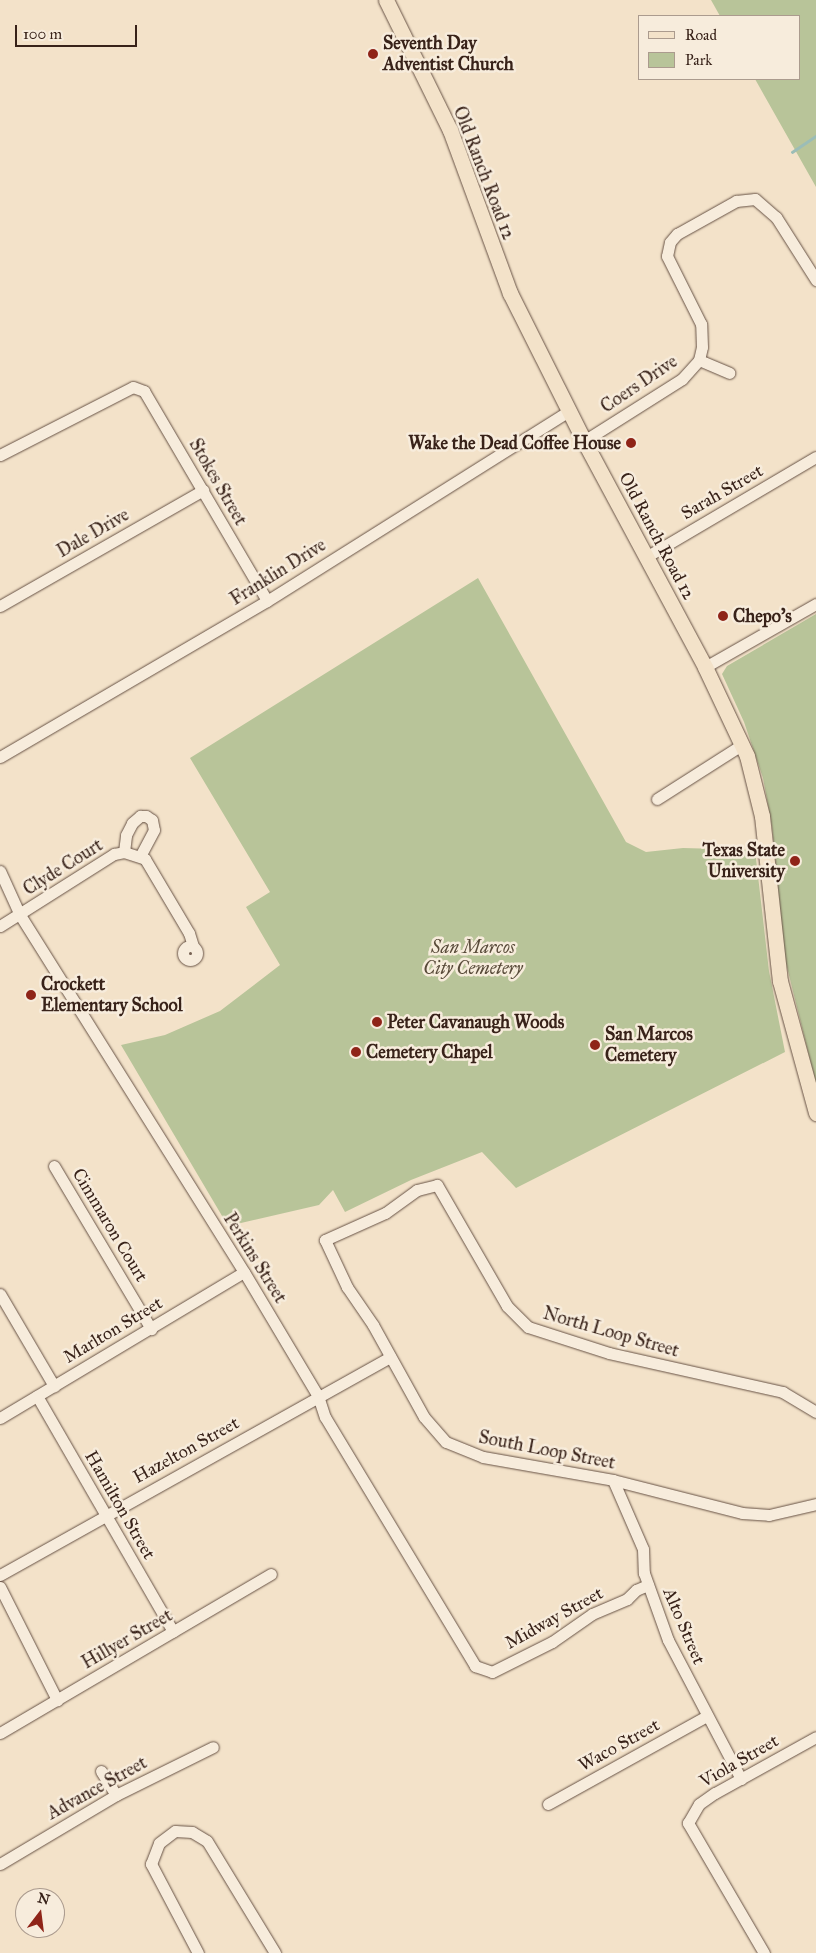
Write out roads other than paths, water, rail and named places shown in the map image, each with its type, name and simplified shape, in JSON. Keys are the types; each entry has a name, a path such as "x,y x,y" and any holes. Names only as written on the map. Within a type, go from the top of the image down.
{"main road":[{"name":"Old Ranch Road 12","path":"386,0 450,130 510,293 584,441 706,667 743,744 762,816 780,981 816,1113"}],"street":[{"name":"Coers Drive","path":"584,441 682,379 699,360 702,346 700,324 668,263 668,246 677,234 736,200 752,198 776,218 816,280"},
{"path":"699,360 729,374"},
{"name":"Stokes Street","path":"0,454 134,387 144,391 267,601"},
{"name":"Franklin Drive","path":"0,757 267,601 570,410"},
{"name":"Sarah Street","path":"646,557 816,457"},
{"name":"Dale Drive","path":"0,606 203,490"},
{"path":"706,667 816,604"},
{"path":"657,799 743,744"},
{"path":"124,852 132,823 140,816 146,816 152,820 154,830 140,856 145,859 189,932 192,946"},
{"name":"Clyde Court","path":"0,926 114,854 124,852 140,856"},
{"name":"Perkins Street","path":"0,872 20,915 244,1272 318,1396 325,1417 475,1666"},
{"name":"Cimmaron Court","path":"54,1166 151,1329"},
{"name":"North Loop Street","path":"325,1240 385,1213 417,1190 437,1185 507,1306 528,1327 609,1353 783,1392 816,1412"},
{"name":"South Loop Street","path":"325,1240 347,1287 390,1356 424,1417 446,1442 483,1457 613,1480 742,1513 769,1515 816,1504"},
{"name":"Marlton Street","path":"0,1418 244,1272"},
{"path":"0,1294 54,1386"},
{"name":"Hazelton Street","path":"0,1575 390,1356"},
{"name":"Hamilton Street","path":"37,1396 173,1632"},
{"name":"Alto Street","path":"613,1480 643,1549 648,1585 668,1640 741,1779"},
{"name":"Hillyer Street","path":"0,1732 58,1700 271,1574"},
{"name":"Midway Street","path":"475,1666 492,1672 552,1642 592,1614 627,1600 636,1590 648,1585"},
{"path":"0,1587 58,1700"},
{"name":"Waco Street","path":"548,1804 707,1716"},
{"name":"Viola Street","path":"764,1953 688,1823 699,1804 816,1738"},
{"name":"Advance Street","path":"0,1864 116,1795 213,1747"},
{"path":"101,1771 116,1795"},
{"path":"198,1953 151,1864 159,1843 175,1831 192,1832 207,1841 275,1953"}],"waterway":[{"path":"792,152 816,136"}],"place":[{"name":"Seventh Day Adventist Church","path":"373,54"},
{"name":"Wake the Dead Coffee House","path":"631,443"},
{"name":"Chepo's","path":"723,616"},
{"name":"Texas State University","path":"795,861"},
{"name":"Crockett Elementary School","path":"31,995"},
{"name":"Peter Cavanaugh Woods","path":"377,1022"},
{"name":"San Marcos Cemetery","path":"595,1045"},
{"name":"Cemetery Chapel","path":"356,1052"}],"park label":[{"name":"San Marcos City Cemetery","path":"473,958"}]}
